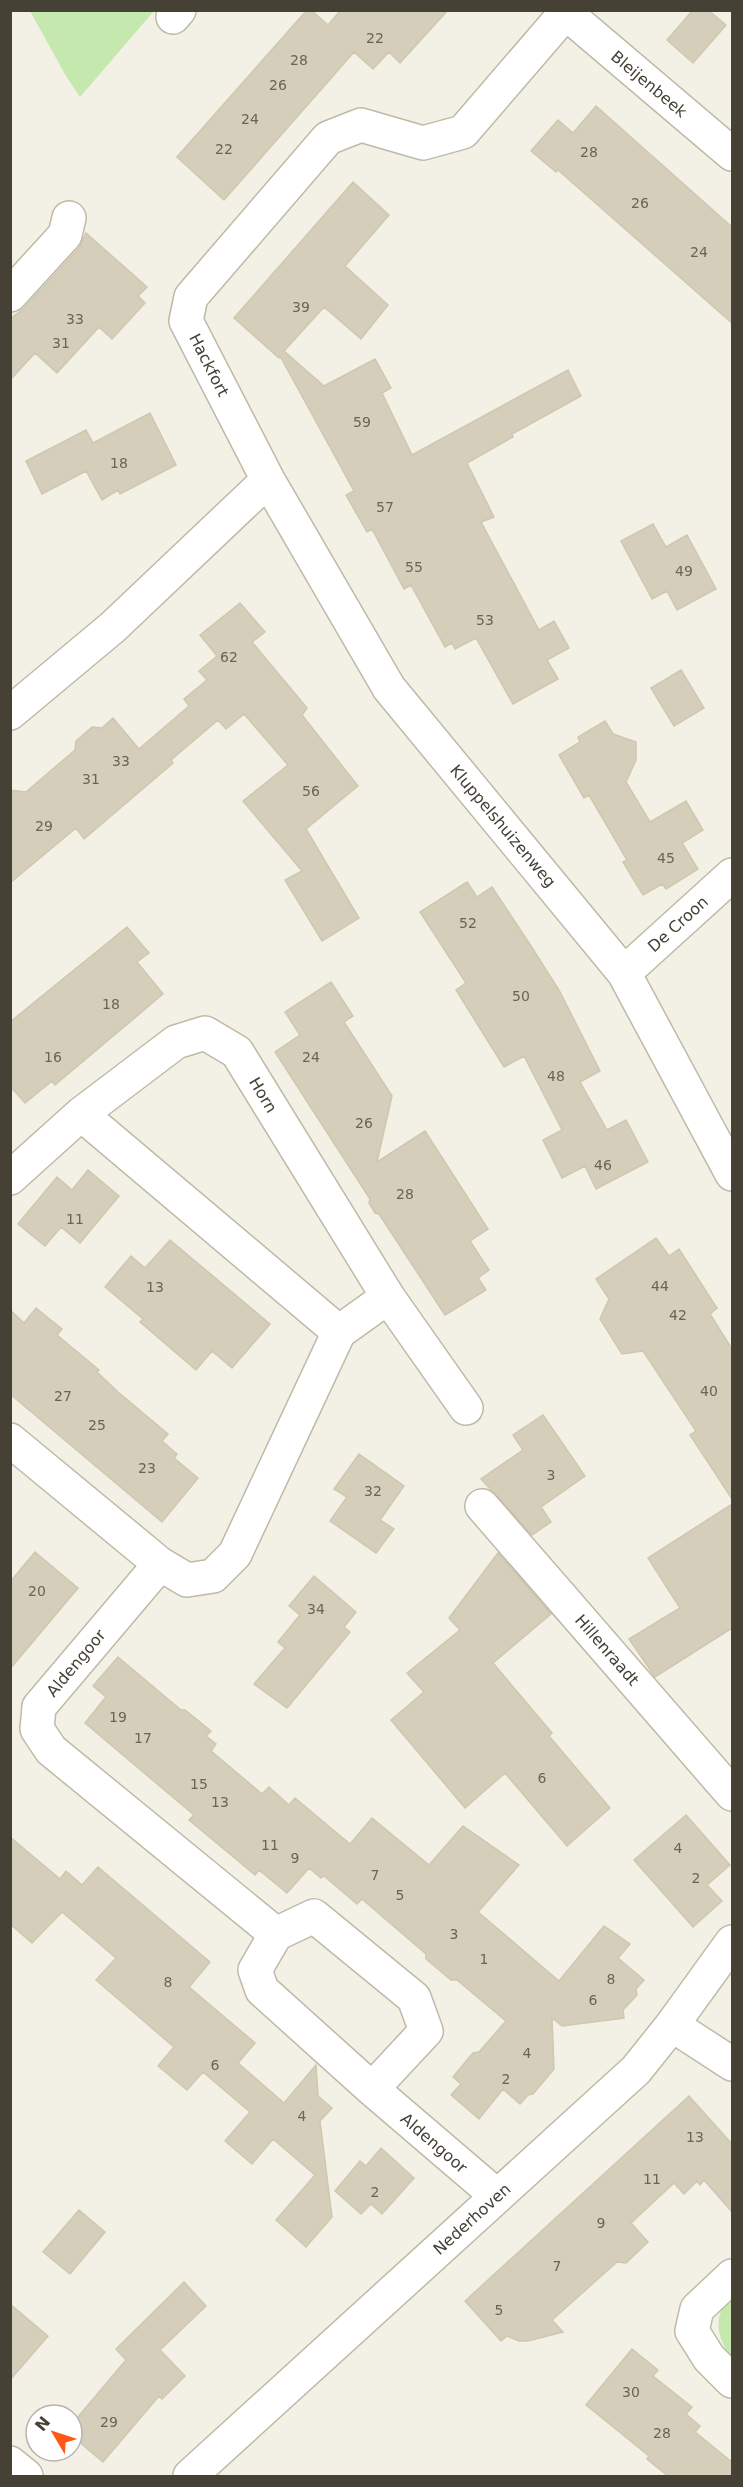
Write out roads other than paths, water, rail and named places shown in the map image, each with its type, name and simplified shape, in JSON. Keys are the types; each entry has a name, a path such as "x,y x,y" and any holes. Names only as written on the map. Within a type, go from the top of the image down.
{"street":[{"name":"Bleijenbeek","path":"567,12 732,154"},
{"name":"Hackfort","path":"268,480 186,321 191,297 328,138 361,125 423,143 463,132 567,12"},
{"path":"10,294 65,235 69,218"},
{"path":"10,713 113,627 268,480"},
{"name":"Kluppelshuizenweg","path":"268,480 389,688 624,973 732,1174"},
{"name":"De Croon","path":"624,973 732,875"},
{"name":"Horn","path":"10,1178 81,1114 176,1042 205,1033 237,1052 387,1297 466,1408"},
{"path":"81,1114 339,1332"},
{"path":"10,1440 160,1564 187,1580 213,1576 235,1554 339,1332 387,1297"},
{"name":"Hillenraadt","path":"482,1506 732,1794"},
{"name":"Aldengoor","path":"160,1564 39,1707 37,1729 51,1750 276,1934 255,1970 262,1990 372,2089 497,2196"},
{"path":"276,1934 314,1916 414,1998 426,2031 372,2089"},
{"name":"Nederhoven","path":"190,2476 636,2070 732,1942"},
{"path":"672,2025 732,2064"},
{"path":"732,2276 697,2309 692,2331 708,2358 732,2381"},
{"path":"10,2463 26,2476"}]}
